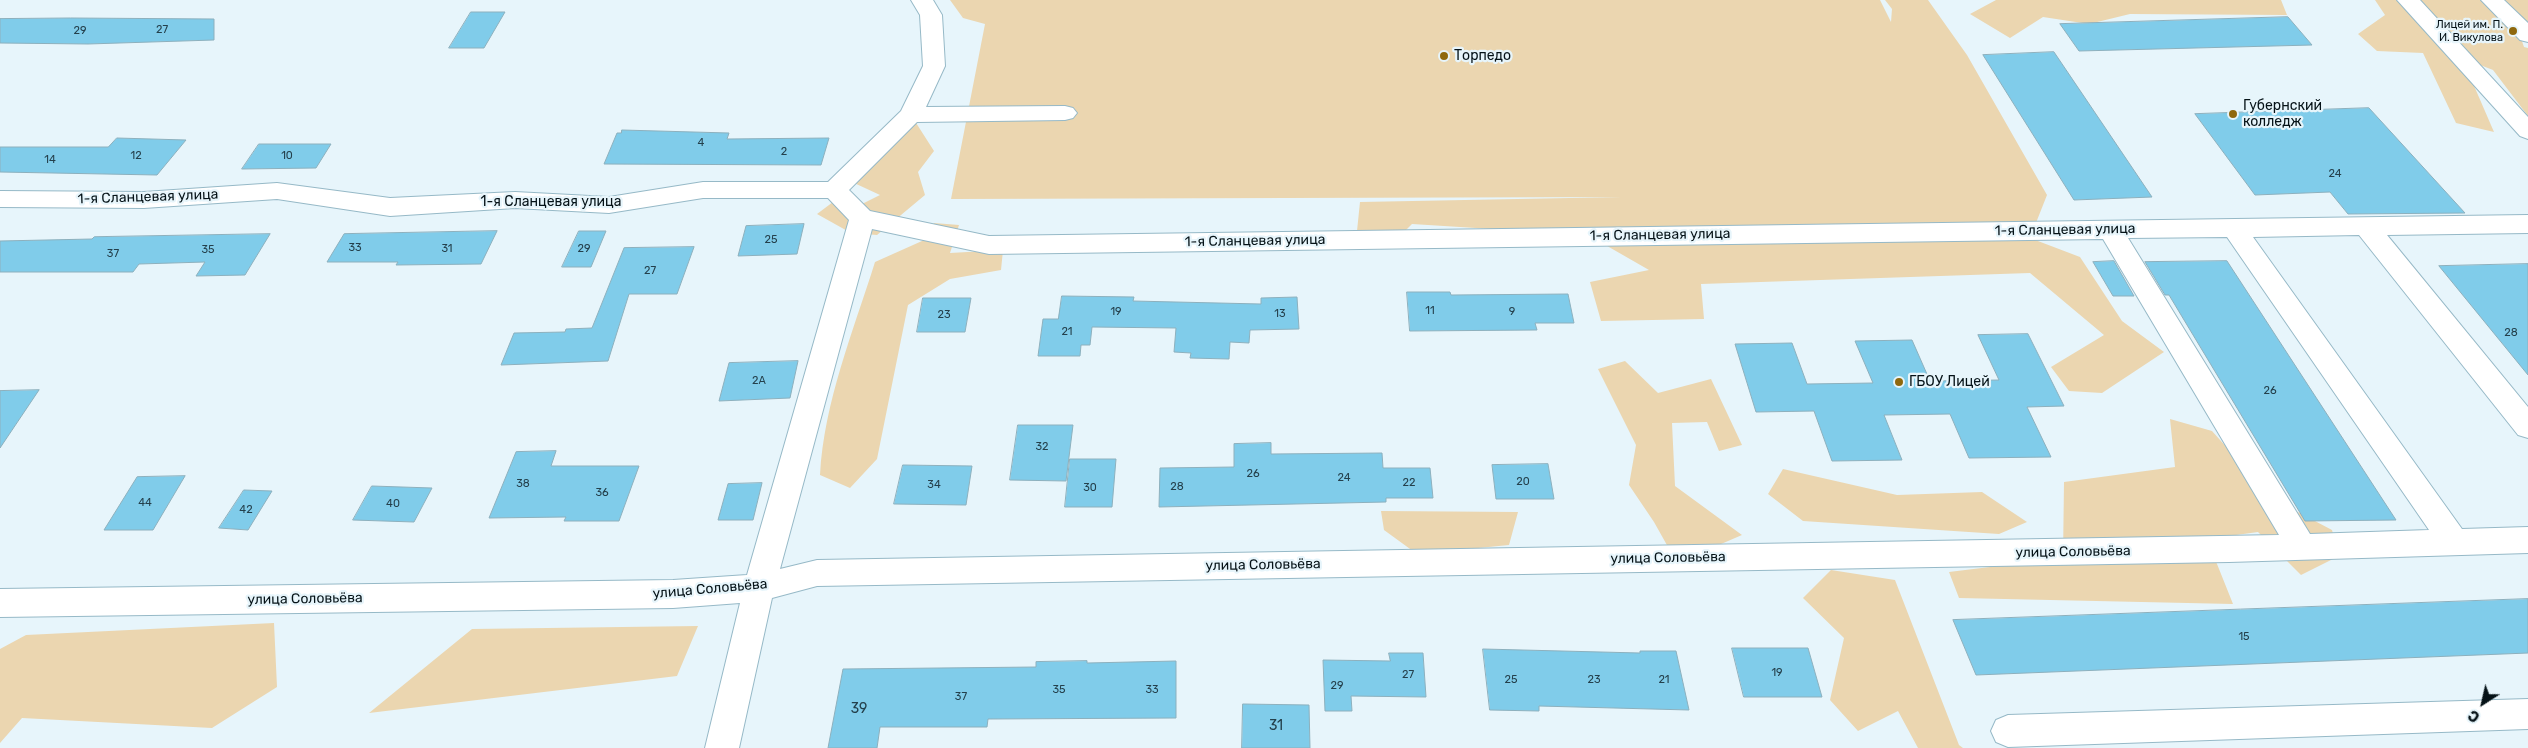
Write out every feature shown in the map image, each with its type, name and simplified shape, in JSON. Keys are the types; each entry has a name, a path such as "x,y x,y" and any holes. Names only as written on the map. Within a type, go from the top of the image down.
{"street":[{"path":"722,748 759,588 862,218 834,190 911,115 934,66 931,15 922,0"},
{"path":"2408,0 2528,131"},
{"path":"2492,0 2528,36"},
{"path":"911,115 969,112 1065,113"},
{"name":"1-я Сланцевая улица","path":"0,199 144,200 277,191 390,207 515,200 609,205 703,190 834,190"},
{"name":"1-я Сланцевая улица","path":"862,218 989,245 2528,224"},
{"path":"2366,226 2528,428"},
{"path":"2233,228 2454,542"},
{"path":"2110,229 2302,547"},
{"name":"улица Соловьёва","path":"0,603 673,594 759,588 817,573 2302,547 2528,540"},
{"path":"2008,731 2528,714"}],"shaded area":[{"name":"Торпедо","path":"950,0 1880,0 1891,22 1892,9 1885,0 1928,0 1967,55 2047,195 2030,238 2080,257 2122,321 2164,352 2102,393 2069,391 2051,367 2104,335 2030,273 1701,284 1704,319 1601,321 1590,282 1649,270 1588,235 1412,224 1391,245 1357,231 1360,202 1622,197 951,199 985,24 963,18"},
{"path":"1996,0 2281,0 2287,15 2130,14 2089,24 2043,17 2010,38 1970,14"},
{"path":"2375,0 2528,0 2528,31 2518,30 2524,47 2528,48 2528,116 2493,70 2462,58 2494,132 2456,123 2423,53 2377,51 2358,34 2385,15"},
{"path":"911,115 934,151 918,172 925,195 877,235 851,233 817,214 833,202 860,205 880,195 852,182"},
{"path":"934,223 959,225 950,253 1003,250 1001,270 950,279 908,305 877,459 850,488 820,475 827,421 849,341 875,262 922,241"},
{"path":"1625,361 1658,393 1711,379 1742,445 1719,451 1707,422 1672,423 1675,486 1742,535 1677,563 1654,522 1629,485 1636,445 1598,369"},
{"path":"2170,419 2212,431 2273,499 2332,530 2339,556 2301,575 2258,532 2207,539 2233,604 1959,598 1949,572 2063,558 2064,482 2175,467"},
{"path":"1783,469 1897,495 1982,492 2027,522 1999,534 1803,521 1768,494"},
{"path":"1381,511 1518,512 1509,545 1417,554 1384,530"},
{"path":"1831,570 1895,580 1959,745 1963,748 1918,748 1898,711 1858,731 1830,700 1844,638 1803,598"},
{"path":"274,623 277,687 212,728 22,718 0,743 0,649 26,635"},
{"path":"698,626 677,676 369,713 472,629"}],"building":[{"path":"471,12 505,12 484,48 449,48"},
{"path":"2288,17 2312,45 2079,51 2060,24"},
{"path":"0,19 214,19 214,40 88,44 0,43"},
{"path":"2054,52 2152,197 2074,200 1983,55"},
{"path":"2369,108 2465,213 2348,214 2330,192 2255,195 2195,114"},
{"path":"622,130 729,133 727,139 829,138 821,165 604,164 617,133 621,133"},
{"path":"117,138 186,140 157,175 0,172 0,147 108,147"},
{"path":"259,144 331,144 316,168 242,169"},
{"path":"804,224 797,254 738,256 746,226"},
{"path":"497,231 481,264 396,265 398,262 327,262 344,234"},
{"path":"579,231 606,231 591,267 562,267"},
{"path":"270,234 245,275 196,276 205,262 139,264 133,272 0,272 0,241 92,239 94,237"},
{"path":"694,247 677,294 629,294 608,361 501,365 514,333 565,332 566,329 592,328 624,248"},
{"path":"2114,261 2134,296 2113,296 2093,262"},
{"path":"2227,261 2396,520 2305,521 2169,295 2165,295 2145,262"},
{"path":"2528,264 2528,375 2439,266"},
{"path":"1407,292 1450,292 1451,295 1568,294 1574,323 1535,323 1537,330 1410,331"},
{"path":"1062,296 1134,297 1133,301 1261,304 1261,298 1297,297 1299,329 1250,330 1249,343 1230,342 1229,359 1190,358 1191,353 1174,352 1176,328 1092,327 1090,345 1081,345 1080,356 1038,356 1043,319 1058,319"},
{"path":"923,298 971,298 965,332 917,332"},
{"path":"2028,334 2064,406 2027,407 2051,457 1969,458 1950,414 1884,415 1902,460 1832,461 1814,411 1756,412 1735,344 1792,343 1807,384 1873,383 1855,341 1912,340 1930,381 1999,380 1978,335"},
{"path":"798,361 790,398 719,401 729,363"},
{"path":"39,390 0,448 0,391"},
{"path":"1018,425 1073,425 1066,481 1010,480"},
{"path":"1271,443 1271,454 1382,453 1383,468 1430,468 1433,498 1386,498 1386,502 1159,507 1160,468 1234,467 1234,444"},
{"path":"556,451 551,466 639,466 619,521 564,521 566,517 489,518 516,452"},
{"path":"1070,459 1116,459 1112,507 1065,507"},
{"path":"1548,464 1554,499 1496,499 1492,465"},
{"path":"903,465 972,466 966,505 894,504"},
{"path":"185,476 153,530 104,530 137,477"},
{"path":"762,483 753,520 718,520 728,484"},
{"path":"372,486 432,488 414,522 353,520"},
{"path":"244,490 272,491 248,530 219,528"},
{"path":"2528,599 2528,653 1976,675 1953,620"},
{"path":"1732,648 1808,648 1822,697 1744,697"},
{"path":"1483,649 1640,653 1640,651 1676,651 1689,710 1539,706 1539,711 1490,710"},
{"path":"1389,653 1423,653 1426,697 1351,696 1352,711 1325,711 1323,660 1390,661"},
{"path":"1087,661 1087,663 1176,661 1176,718 988,719 987,727 880,727 877,748 828,748 843,669 1036,667 1036,662"},
{"path":"1243,704 1309,705 1310,748 1242,748"}],"place":[{"name":"Лицей им. П. И. Викулова","path":"2513,31"},
{"name":"Торпедо","path":"1444,56"},
{"name":"Губернский колледж","path":"2233,114"},
{"name":"ГБОУ Лицей","path":"1899,382"}]}
